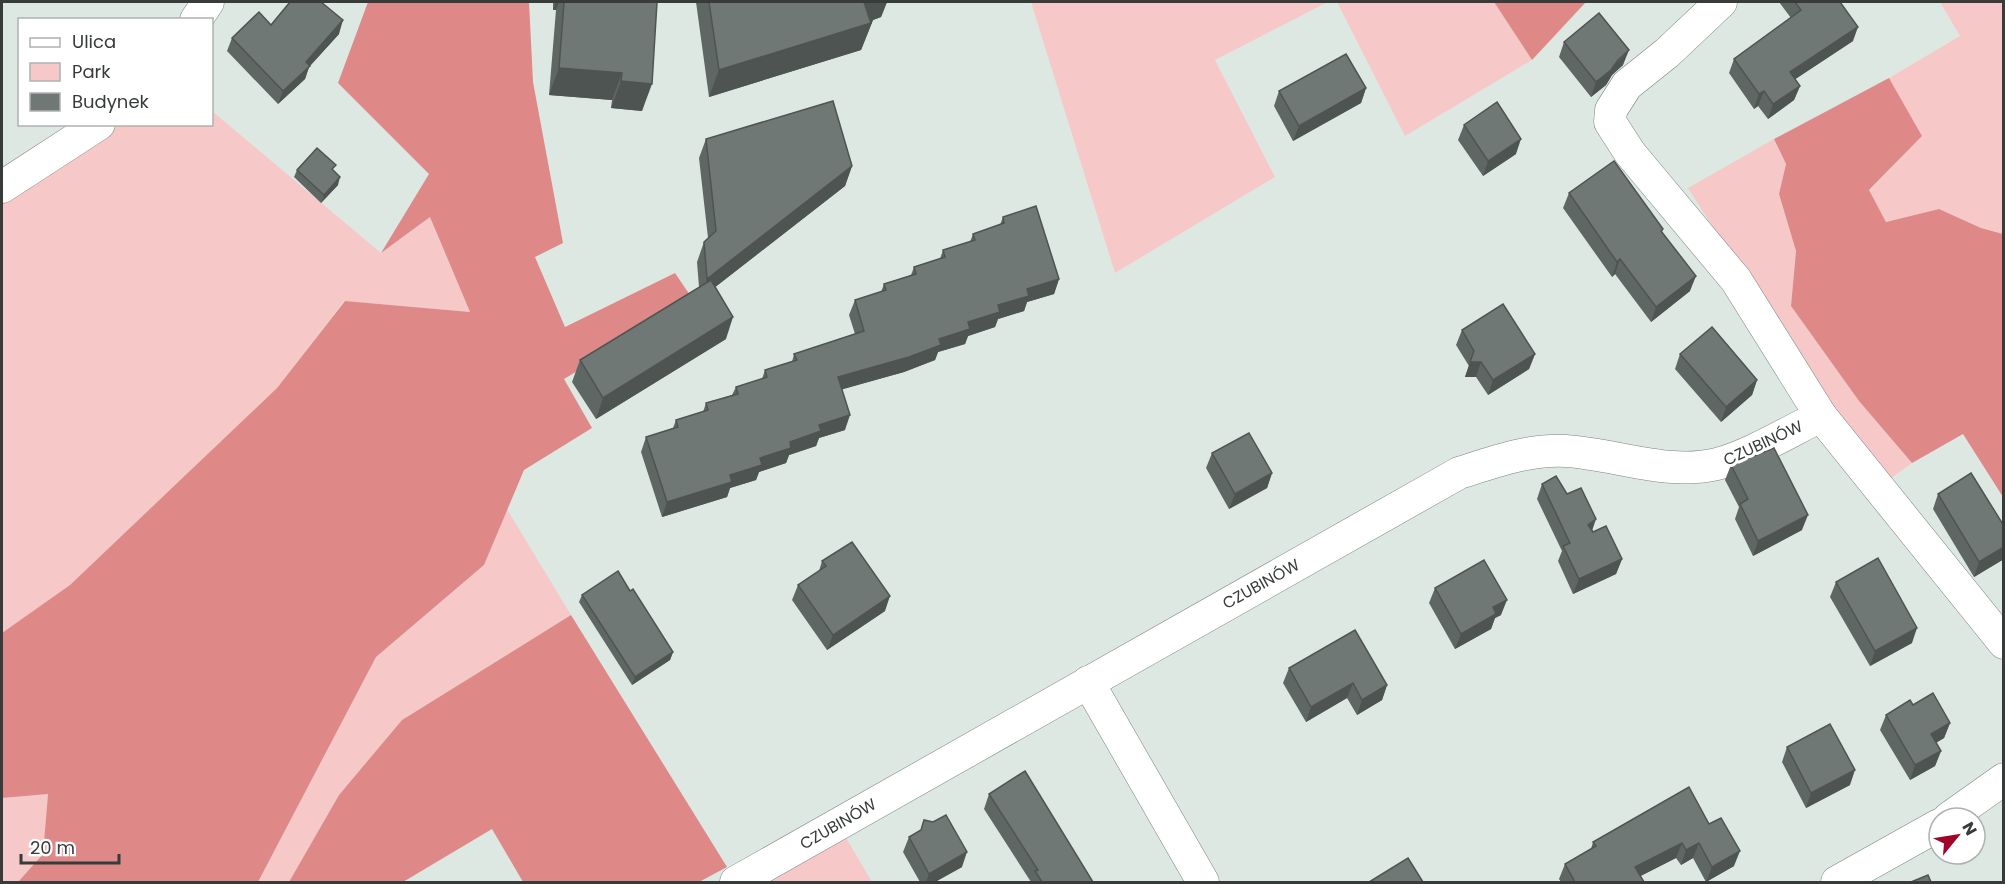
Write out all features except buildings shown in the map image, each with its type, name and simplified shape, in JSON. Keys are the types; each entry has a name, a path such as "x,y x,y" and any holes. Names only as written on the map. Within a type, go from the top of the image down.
{"street":[{"path":"197,18 208,2"},
{"name":"CZUBINÓW","path":"1721,2 1667,53 1628,85 1611,110 1610,122 1630,153 1736,280 1821,416 2004,643"},
{"path":"2,187 96,126"},
{"name":"CZUBINÓW","path":"736,882 1459,473 1512,456 1565,451 1681,467 1717,464 1760,447 1821,416"},
{"path":"1088,682 1203,882"},
{"path":"1966,806 2004,779"},
{"path":"1837,882 1927,832"}],"green space":[{"path":"1031,2 1328,2 1215,60 1275,177 1115,273"},
{"path":"1337,2 1494,2 1532,60 1405,136"},
{"path":"1940,2 2003,2 2003,234 1981,228 1939,209 1886,222 1869,191 1922,136 1889,78 1960,36"},
{"path":"213,112 381,253 430,217 470,312 344,301 277,388 70,585 2,634 2,196 112,126 213,126"},
{"path":"1774,139 1786,164 1779,194 1796,251 1791,306 1859,401 1912,463 1886,482 1835,419 1688,188"},
{"path":"507,509 571,615 402,720 339,795 289,882 258,882 376,657 484,565"},
{"path":"48,794 43,855 18,882 2,882 2,798"},
{"path":"845,836 872,882 763,882"}],"shaded area":[{"path":"368,2 529,2 533,82 563,243 535,257 565,327 675,273 694,301 564,379 592,428 524,470 484,565 376,657 258,882 18,882 43,854 48,794 2,798 2,633 70,585 277,388 345,301 470,312 430,217 381,253 429,174 338,83"},
{"path":"1494,2 1586,2 1532,60"},
{"path":"1889,78 1922,136 1869,190 1886,222 1939,209 1981,228 2003,234 2003,497 1963,434 1912,463 1859,401 1791,306 1796,251 1779,194 1786,164 1774,139"},
{"path":"571,615 727,867 699,882 523,882 492,829 403,882 289,882 339,795 402,720"}]}
